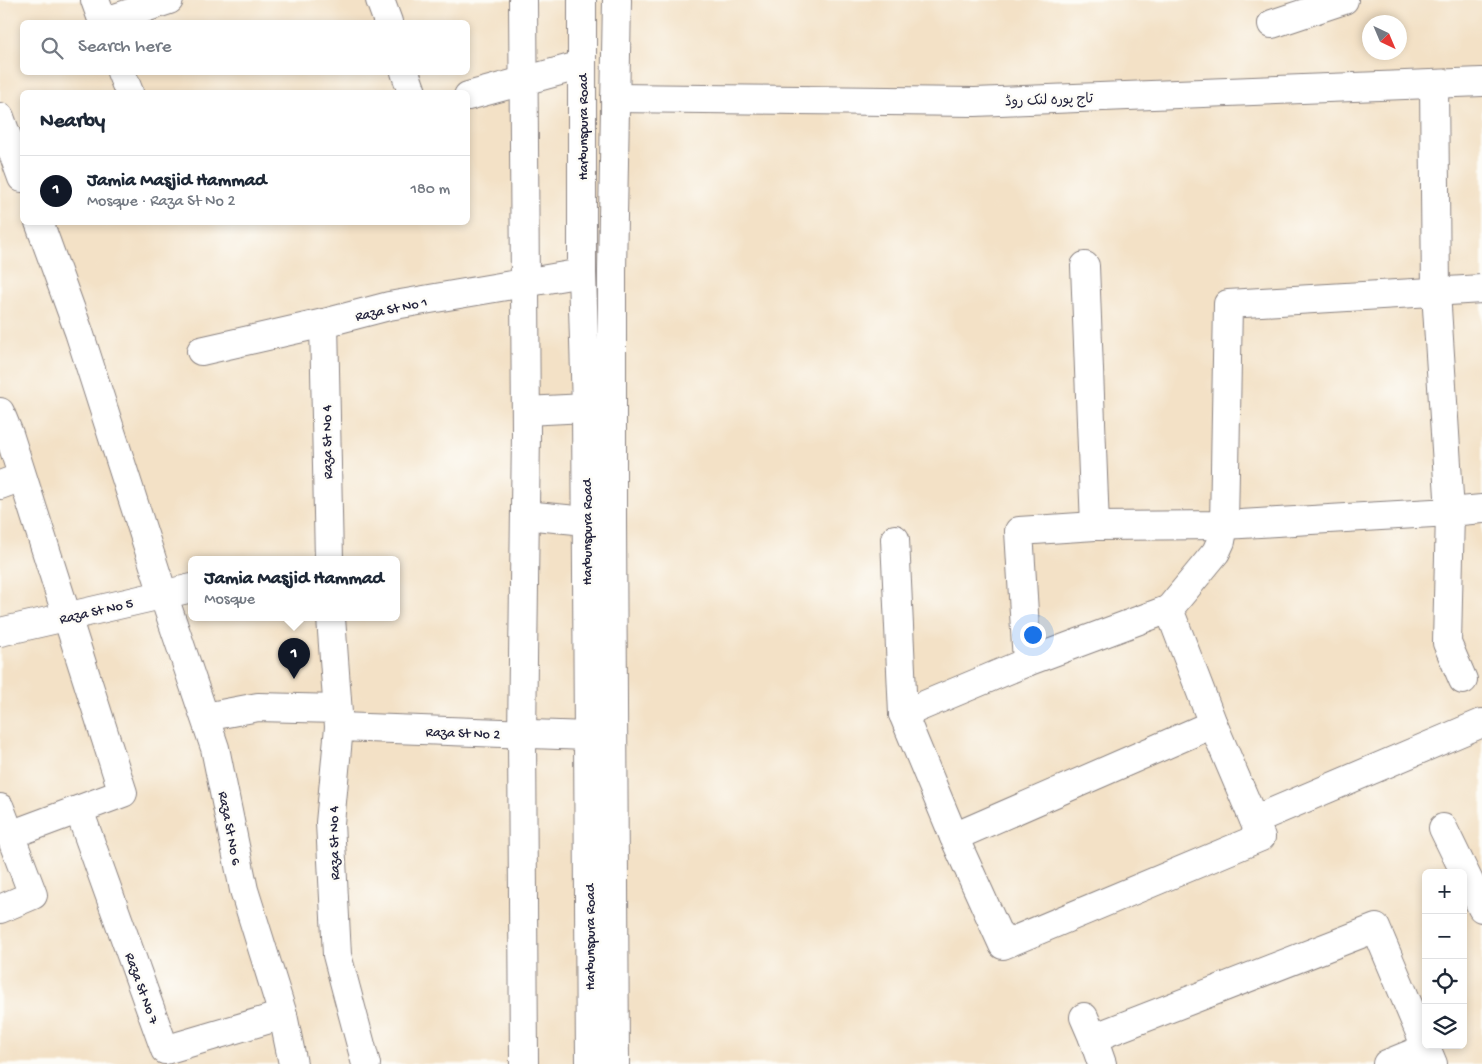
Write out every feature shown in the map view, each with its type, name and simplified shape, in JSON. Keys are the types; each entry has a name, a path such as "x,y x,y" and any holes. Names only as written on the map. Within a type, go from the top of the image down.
{"street":[{"path":"95,0 102,20"},
{"path":"109,20 169,0"},
{"path":"380,0 387,20"},
{"path":"523,0 526,411 522,735 524,1064"},
{"name":"Harbunspura Road","path":"582,0 582,273 586,408 588,736 602,1058"},
{"name":"Harbunspura Road","path":"602,1058 612,530 612,271 617,0"},
{"path":"1272,24 1344,0"},
{"path":"470,95 582,65"},
{"path":"122,75 128,90"},
{"path":"406,75 411,90"},
{"name":"تاج پورہ لنک روڈ","path":"615,98 975,102 1482,82"},
{"path":"1434,84 1436,292 1450,512 1447,642 1463,680"},
{"path":"0,117 20,172"},
{"name":"Raza St No 6","path":"40,225 79,332 163,594 215,748 244,890 283,1015 293,1064"},
{"path":"1085,266 1095,526"},
{"name":"Raza St No 1","path":"201,351 389,306 582,273 612,271"},
{"path":"903,714 1027,662 1169,609 1216,552 1221,541 1224,525 1228,304 1482,289"},
{"name":"Raza St No 4","path":"324,323 329,556"},
{"path":"526,411 586,408"},
{"path":"0,412 9,434 11,481 66,617 123,793 10,835"},
{"path":"1027,662 1020,531 1095,526 1224,525 1482,509"},
{"path":"525,515 586,521"},
{"path":"895,539 903,714 954,837 1003,946 1261,837 1213,724 1169,609"},
{"name":"Raza St No 5","path":"0,632 188,589"},
{"name":"Raza St No 4","path":"331,621 338,718 330,823 337,955 366,1064"},
{"name":"Raza St No 2","path":"205,718 258,707 338,718 522,735 588,736"},
{"path":"1254,820 1482,723"},
{"path":"954,837 1213,724"},
{"path":"0,808 33,896 0,909"},
{"name":"Raza St No 7","path":"79,810 165,1050 283,1015"},
{"path":"1443,828 1482,908"},
{"path":"1102,1064 1088,1028 1376,928 1429,1056 1387,1064"}],"place":[{"name":"Jamia Masjid Hammad","path":"294,679"}]}
